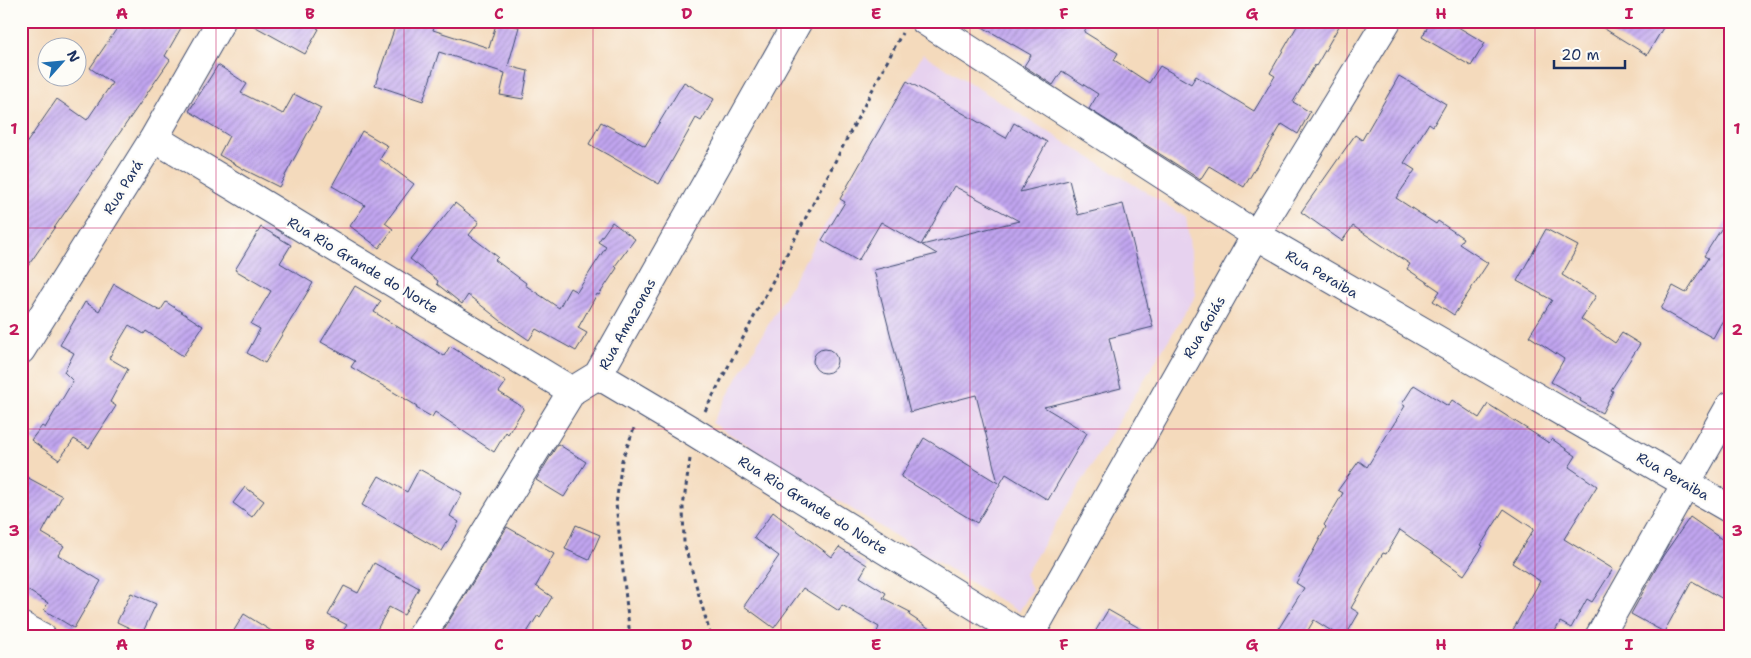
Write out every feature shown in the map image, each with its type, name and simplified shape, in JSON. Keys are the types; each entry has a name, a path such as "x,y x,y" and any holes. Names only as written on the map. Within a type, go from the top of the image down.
{"street":[{"name":"Rua Pará","path":"21,349 154,138 221,21"},
{"name":"Rua Amazonas","path":"421,637 572,391 598,375 798,21"},
{"name":"Rua Goiás","path":"1027,637 1256,235 1387,21"},
{"name":"Rua Peraiba","path":"914,26 1256,235 1730,509"},
{"name":"Rua Rio Grande do Norte","path":"154,138 572,391"},
{"name":"Rua Rio Grande do Norte","path":"598,375 1027,637"},
{"path":"1599,637 1730,406"},
{"path":"21,626 42,637"}],"path":[{"path":"711,637 684,543 683,506 694,432 914,26"},
{"path":"630,637 616,504 622,460 644,402"}],"shaded area":[{"path":"923,54 1186,217 1196,295 1025,574 1032,590 1019,612 712,423"}],"building":[{"path":"122,21 185,21 165,56 170,60 21,276 21,151 57,99 87,120 112,83 90,68"},
{"path":"245,21 321,21 317,28 319,29 305,54"},
{"path":"397,21 436,21 433,30 489,48 497,21 519,27 508,66 528,71 523,99 500,95 505,73 439,52 423,101 375,85"},
{"path":"972,21 1090,21 1084,32 1118,53 1114,60 1149,83 1160,66 1191,84 1196,76 1254,111 1275,76 1270,73 1300,21 1342,21 1293,102 1310,112 1298,134 1282,124 1244,187 1209,166 1200,180 1089,109 1098,94 1062,71 1053,85 1024,66 1031,55"},
{"path":"1431,21 1448,21 1485,43 1471,66 1422,37"},
{"path":"1592,21 1667,21 1647,55"},
{"path":"218,65 247,84 241,93 283,114 294,94 321,108 279,187 219,155 229,136 189,111"},
{"path":"1399,76 1446,104 1433,126 1429,123 1404,163 1415,170 1396,198 1436,224 1438,221 1463,238 1459,244 1488,263 1454,315 1433,301 1440,291 1407,269 1410,264 1353,226 1342,241 1301,212 1355,135 1362,140"},
{"path":"907,81 1006,138 1014,123 1047,142 1020,192 1069,180 1078,215 1123,204 1153,327 1109,338 1121,388 1044,407 1087,433 1048,500 1006,474 977,523 901,477 924,438 998,483 976,395 910,412 874,270 937,254 922,245 1019,221 954,186 921,245 881,222 858,261 822,240 845,202 840,199"},
{"path":"684,82 714,99 701,121 696,118 659,184 589,144 601,122 645,146"},
{"path":"362,131 388,146 380,159 414,184 385,223 393,229 379,248 350,226 365,205 332,186"},
{"path":"455,203 479,222 469,235 498,257 495,260 526,283 525,285 559,308 570,288 577,292 606,247 598,242 612,222 635,239 615,266 617,268 599,295 597,294 578,328 587,333 576,351 536,329 529,340 468,295 462,304 437,284 438,281 410,259"},
{"path":"1730,215 1730,307 1713,338 1661,309 1673,286 1686,293 1708,258 1704,256"},
{"path":"261,227 291,245 280,263 313,283 265,363 247,353 260,329 251,324 271,291 235,270"},
{"path":"1546,229 1578,246 1562,275 1596,296 1581,319 1615,343 1622,333 1640,344 1611,390 1613,391 1602,413 1551,382 1564,359 1529,336 1552,300 1517,281"},
{"path":"114,284 160,311 166,302 203,326 183,356 146,331 144,334 129,325 109,358 128,369 110,402 116,406 89,448 74,439 59,460 31,440 42,426 45,428 73,381 64,372 74,353 60,345 85,302 99,311"},
{"path":"355,286 381,301 374,312 444,356 450,346 506,382 499,392 524,408 494,452 435,412 432,417 351,367 355,361 321,342"},
{"path":"825,349 830,350 836,356 836,366 830,372 825,373 820,372 814,366 813,361 814,356 820,350"},
{"path":"1414,385 1448,406 1452,400 1479,418 1488,404 1549,443 1552,439 1576,456 1569,467 1597,486 1564,539 1613,569 1592,602 1587,599 1571,628 1560,622 1552,637 1509,637 1540,581 1512,563 1534,529 1504,509 1464,575 1400,530 1386,554 1383,553 1351,608 1359,613 1345,637 1341,637 1314,620 1304,637 1292,637 1279,628 1304,588 1296,583 1326,527 1324,525 1343,493 1338,490 1359,461 1367,467 1405,406 1402,404"},
{"path":"558,444 586,462 564,497 536,480"},
{"path":"419,469 462,493 450,516 459,522 442,551 362,505 379,476 407,492"},
{"path":"21,474 62,496 42,533 64,546 58,555 101,581 74,628 44,610 48,603 21,586"},
{"path":"245,487 264,501 252,517 233,503"},
{"path":"773,512 832,557 839,547 867,565 860,577 886,593 883,598 910,612 909,615 942,637 887,637 877,632 879,627 842,605 839,611 803,588 774,628 744,606 779,556 754,538"},
{"path":"1690,517 1730,545 1730,603 1692,581 1664,632 1631,614 1663,556"},
{"path":"576,525 600,535 589,560 565,549"},
{"path":"507,527 554,554 536,586 552,597 540,617 538,615 524,637 439,637"},
{"path":"374,563 419,588 404,615 389,607 373,637 339,637 347,625 328,615 344,586 358,593"},
{"path":"131,593 156,604 142,634 117,622"},
{"path":"1108,610 1155,637 1092,637"},
{"path":"244,614 281,637 230,637"}]}
